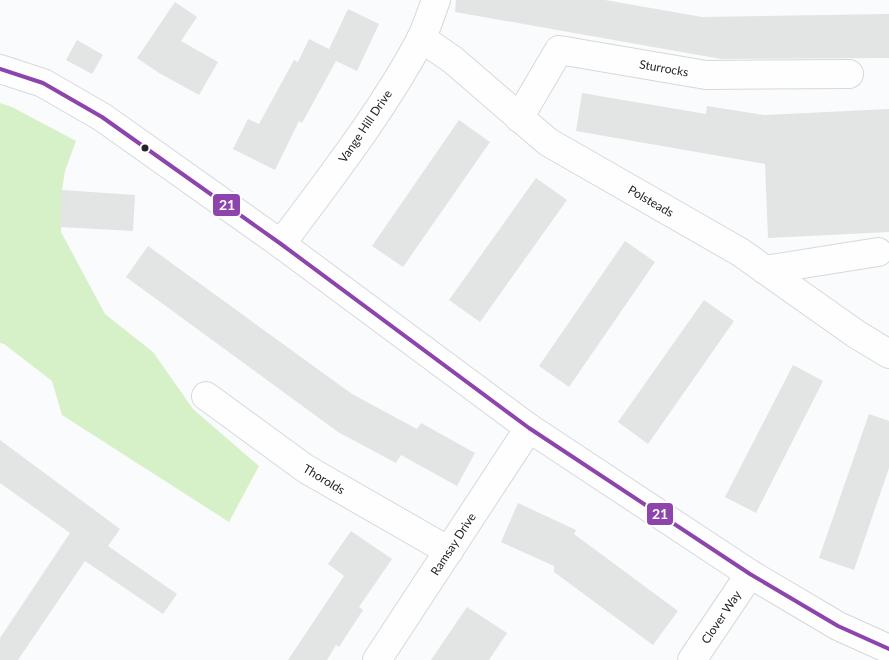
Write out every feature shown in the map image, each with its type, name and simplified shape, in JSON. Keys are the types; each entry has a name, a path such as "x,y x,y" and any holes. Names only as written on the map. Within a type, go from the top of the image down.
{"street":[{"name":"Vange Hill Drive","path":"281,244 361,135 421,38 436,0"},
{"name":"Polsteads","path":"421,38 453,60 548,142 740,252 856,334 889,354"},
{"name":"Sturrocks","path":"519,118 559,50 706,75 848,74"},
{"path":"0,69 43,83 102,117 281,244 529,428 750,574 838,626 889,649"},
{"path":"765,270 878,252"},
{"name":"Thorolds","path":"206,396 306,469 449,551"},
{"name":"Ramsay Drive","path":"377,660 529,428"},
{"name":"Clover Way","path":"692,660 750,574"}],"green space":[{"path":"0,103 12,107 76,141 65,171 62,190 61,232 105,314 153,352 193,409 259,466 229,522 62,415 52,381 4,344 0,343"}],"building":[{"path":"456,0 605,0 702,17 889,14 889,58 721,59 455,12"},
{"path":"175,2 197,17 181,41 218,62 199,95 159,73 137,58"},
{"path":"348,9 379,24 357,71 336,61 302,123 299,121 275,170 233,149 248,119 259,124 294,60 298,62 309,39 329,49"},
{"path":"77,40 103,55 92,74 66,60"},
{"path":"582,93 706,114 707,106 764,115 889,109 889,232 768,238 765,164 576,131"},
{"path":"459,120 490,142 403,267 372,246"},
{"path":"536,178 567,200 480,322 449,300"},
{"path":"62,190 135,195 133,231 60,227"},
{"path":"625,241 655,262 569,387 539,366"},
{"path":"148,246 352,394 417,429 421,423 475,453 457,486 401,455 396,463 338,432 126,277"},
{"path":"704,300 734,321 648,444 618,422"},
{"path":"793,365 823,381 756,513 725,497"},
{"path":"869,414 889,421 889,468 854,570 819,558"},
{"path":"0,440 120,529 108,546 177,594 163,614 85,561 18,660 0,660 0,638 70,533 0,483"},
{"path":"518,503 576,530 574,534 678,611 653,645 554,572 554,566 501,542"},
{"path":"351,531 392,559 359,607 363,610 339,647 336,645 327,660 288,660 344,576 328,564"},
{"path":"467,607 507,633 489,660 431,660"}],"transit line":[{"name":"21","path":"0,69 43,83 102,117 281,244 529,428 750,574 838,626 889,649"}]}
